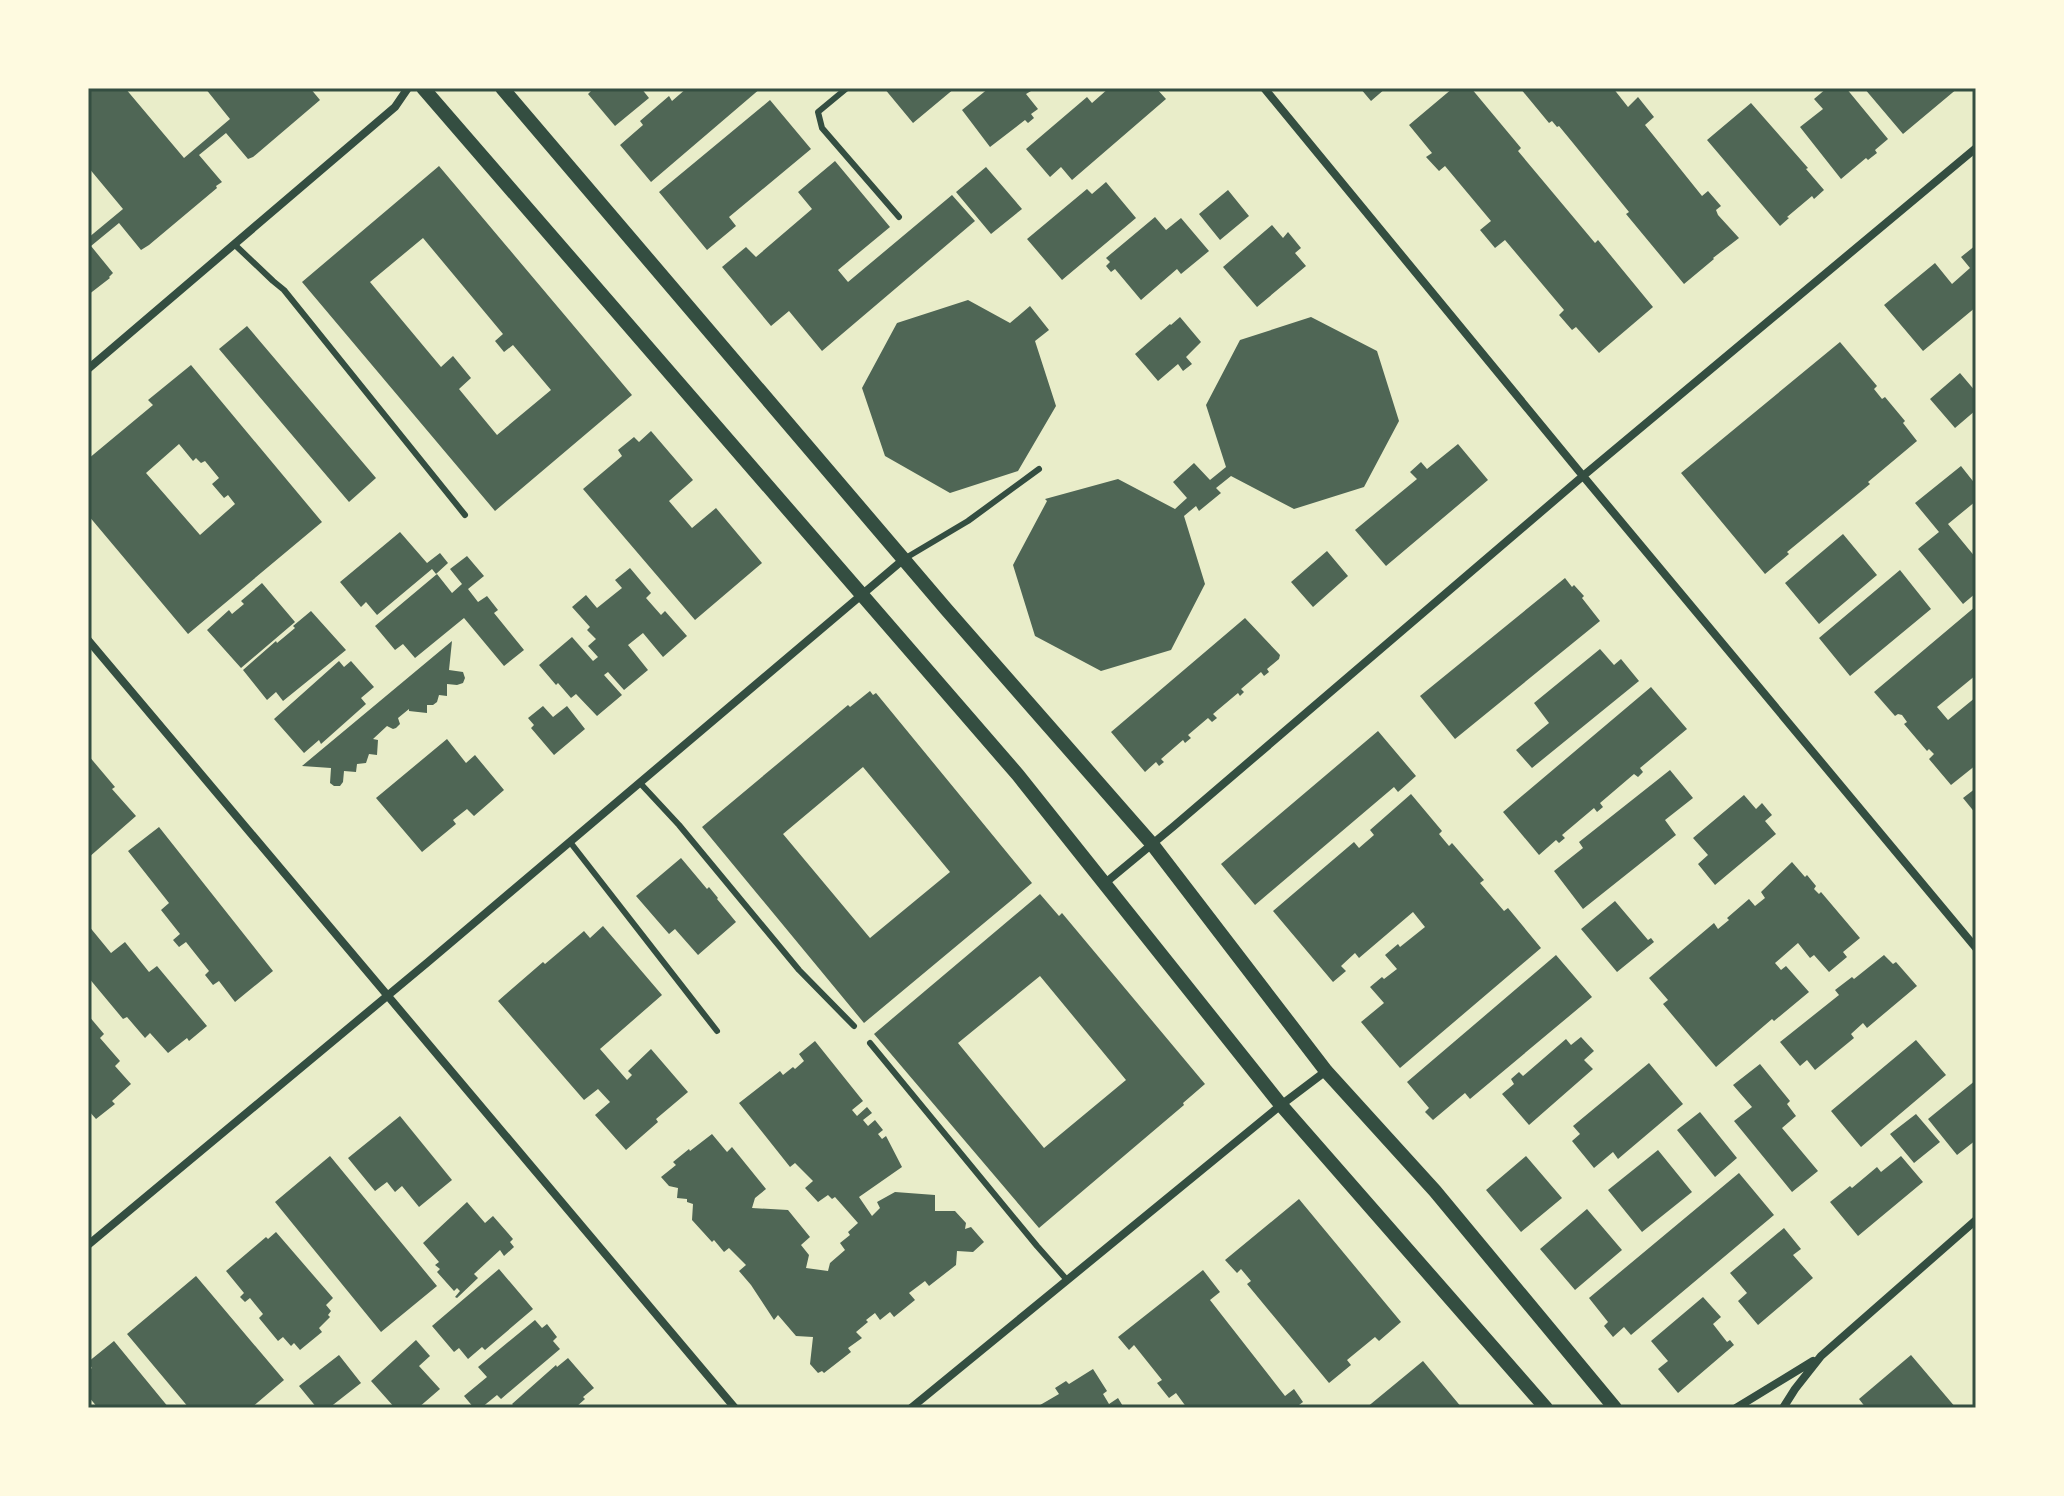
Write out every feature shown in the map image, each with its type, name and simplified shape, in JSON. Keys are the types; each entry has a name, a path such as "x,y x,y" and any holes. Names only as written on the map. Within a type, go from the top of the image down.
{"street":[{"path":"88,369 395,107 408,88"},
{"path":"423,88 1018,775 1281,1105 1546,1408"},
{"path":"502,88 1000,671 1152,844 1326,1071 1435,1191 1615,1408"},
{"path":"1264,88 1976,948"},
{"path":"1104,884 1583,476 1976,148"},
{"path":"88,1245 904,559"},
{"path":"88,640 735,1408"},
{"path":"911,1408 1326,1071"},
{"path":"1736,1408 1821,1356 1976,1220"},
{"path":"1783,1408 1821,1356"}],"lane":[{"path":"847,88 818,112 822,128 899,217"},
{"path":"234,244 284,290 465,515"},
{"path":"904,559 968,521 1039,469"},
{"path":"640,783 679,825 799,970 854,1026"},
{"path":"570,842 717,1031"},
{"path":"870,1043 1067,1280"}],"building":[{"path":"88,88 125,88 184,158 230,119 205,88 310,88 320,100 253,157 248,159 226,133 199,155 222,182 141,250 119,223 91,246 113,273 88,295 88,238 123,209 88,167"},
{"path":"594,88 641,88 649,98 615,126 588,94"},
{"path":"687,88 761,88 651,182 620,145 643,125 640,121 669,96 672,101"},
{"path":"884,88 955,88 913,123"},
{"path":"989,88 1028,88 1031,91 1026,94 1038,109 1031,114 1034,118 1028,123 1025,120 990,147 962,110"},
{"path":"1109,88 1156,88 1166,99 1072,180 1061,167 1050,177 1026,149 1087,97 1092,103"},
{"path":"1360,88 1386,88 1371,101"},
{"path":"1453,88 1471,88 1521,148 1518,151 1653,307 1599,353 1576,327 1572,330 1559,315 1564,310 1505,240 1495,248 1480,230 1491,221 1445,166 1439,171 1426,157 1432,153 1409,125"},
{"path":"1520,88 1613,88 1628,107 1638,97 1654,117 1645,125 1702,196 1708,191 1721,206 1716,210 1718,215 1739,238 1684,284 1559,126 1552,121 1549,123"},
{"path":"1827,88 1846,88 1888,139 1875,150 1877,153 1841,179 1800,127 1823,109 1814,99"},
{"path":"1864,88 1958,88 1903,134"},
{"path":"770,100 811,149 729,217 736,226 707,250 659,192"},
{"path":"1751,103 1824,190 1814,199 1812,196 1780,226 1707,140"},
{"path":"835,161 890,227 838,270 848,282 952,195 975,221 822,351 789,311 771,326 722,267 746,247 756,257 812,209 798,192"},
{"path":"439,166 632,395 495,511 302,282","holes":["423,238 503,334 495,341 504,352 513,345 551,390 497,435 459,389 471,378 453,356 441,367 370,282"]},
{"path":"986,167 1022,209 991,234 956,192"},
{"path":"1106,182 1136,218 1062,280 1027,239 1087,189 1092,194"},
{"path":"1228,190 1249,216 1220,240 1199,214"},
{"path":"1155,217 1166,230 1181,218 1209,251 1181,274 1177,269 1141,300 1115,269 1111,272 1106,266 1110,262 1106,258"},
{"path":"1272,225 1283,238 1288,232 1301,248 1295,253 1306,266 1257,307 1223,267"},
{"path":"1976,245 1976,307 1923,351 1884,305 1935,263 1952,284 1970,268 1961,257"},
{"path":"968,300 1010,323 1030,306 1049,330 1035,341 1056,406 1018,471 950,493 885,456 862,388 897,323"},
{"path":"1180,317 1201,342 1186,357 1192,364 1183,371 1178,364 1158,381 1135,354"},
{"path":"1311,317 1377,351 1399,421 1364,487 1294,509 1231,476 1216,488 1221,493 1199,511 1196,506 1184,516 1205,584 1171,650 1101,671 1035,636 1013,565 1047,501 1045,499 1118,479 1175,509 1187,498 1173,482 1194,463 1210,480 1226,467 1206,405 1240,340"},
{"path":"247,326 376,478 349,502 219,349"},
{"path":"1840,342 1877,386 1874,389 1882,399 1885,397 1905,421 1903,423 1917,441 1765,574 1681,473"},
{"path":"191,365 322,522 188,634 88,515 88,459 153,405 148,400","holes":["179,444 193,461 196,458 201,463 205,461 219,478 212,484 224,498 228,495 235,504 200,535 146,473"]},
{"path":"1960,373 1976,392 1976,410 1955,428 1930,399"},
{"path":"651,431 693,480 669,501 692,528 716,508 762,563 695,620 583,489 622,456 618,450 634,437 639,442"},
{"path":"1458,444 1488,480 1386,566 1355,530 1417,479 1410,472 1421,462 1427,469"},
{"path":"1961,466 1976,485 1976,501 1948,524 1976,558 1976,593 1963,604 1918,549 1939,532 1915,503"},
{"path":"400,532 427,563 440,553 448,563 436,574 432,569 377,615 366,602 361,607 340,582"},
{"path":"1843,534 1877,575 1819,624 1785,583"},
{"path":"1327,551 1348,576 1313,607 1291,582"},
{"path":"467,556 484,576 468,589 478,602 487,596 498,610 494,613 524,650 504,666 464,618 415,658 403,644 395,650 375,626 437,574 452,593 462,584 450,569"},
{"path":"630,568 651,593 646,598 661,615 665,611 687,636 663,657 643,633 628,645 648,670 624,690 608,672 604,675 622,695 597,716 576,694 571,698 558,683 556,685 539,665 572,637 593,661 598,657 588,646 596,639 587,630 590,627 572,607 586,595 597,608 622,588 615,580"},
{"path":"1900,570 1931,609 1850,676 1819,638"},
{"path":"1565,578 1584,596 1582,598 1600,621 1455,739 1420,696"},
{"path":"262,583 295,622 241,668 207,630 229,610 232,614 244,604 241,601"},
{"path":"1976,606 1976,675 1937,707 1948,720 1976,697 1976,765 1951,785 1929,759 1934,754 1929,749 1927,751 1904,724 1907,722 1902,715 1895,716 1874,692"},
{"path":"311,611 346,650 283,701 276,692 267,700 243,670"},
{"path":"1245,618 1280,655 1279,659 1267,669 1269,672 1264,676 1261,672 1241,689 1244,692 1240,696 1238,693 1213,714 1217,718 1212,722 1208,718 1188,735 1191,738 1185,743 1183,740 1161,759 1164,762 1159,766 1156,762 1145,772 1111,732"},
{"path":"452,641 449,670 463,672 463,683 447,684 447,696 439,695 437,702 427,705 427,713 409,709 398,718 400,724 396,728 387,726 373,739 378,740 377,755 369,754 366,763 357,764 356,772 344,771 340,786 330,783 331,768 302,766"},
{"path":"1600,649 1614,665 1621,659 1639,681 1532,768 1516,750 1549,723 1534,703"},
{"path":"339,661 344,667 351,661 374,687 361,698 366,704 321,744 319,740 304,753 274,719"},
{"path":"1651,687 1687,729 1640,768 1643,772 1638,777 1634,774 1600,803 1603,807 1597,812 1594,808 1562,835 1565,838 1559,843 1556,840 1539,855 1503,812"},
{"path":"870,691 873,695 876,693 1032,883 864,1023 702,827 848,705 850,707","holes":["863,767 950,872 870,938 783,834"]},
{"path":"543,706 553,717 567,706 585,729 554,755 531,728 534,725 528,718"},
{"path":"1378,731 1416,776 1398,792 1394,787 1255,905 1221,864"},
{"path":"447,739 466,763 475,755 504,790 474,816 467,809 453,820 456,824 422,852 376,798"},
{"path":"88,755 136,816 88,858"},
{"path":"1670,770 1693,798 1665,820 1676,835 1583,909 1554,871 1583,848 1579,842"},
{"path":"1976,788 1976,814 1963,798"},
{"path":"1411,794 1442,831 1439,834 1449,846 1452,843 1484,880 1480,883 1504,911 1508,908 1541,948 1400,1068 1361,1022 1384,1003 1370,987 1397,969 1385,955 1425,927 1413,912 1359,958 1355,953 1341,966 1346,971 1333,982 1273,911 1354,842 1359,848 1374,835 1370,830"},
{"path":"1744,795 1756,809 1762,803 1772,815 1765,821 1776,834 1715,885 1698,864 1708,855 1693,838"},
{"path":"159,827 273,971 235,1002 219,981 213,985 205,975 209,971 186,942 179,947 173,940 180,934 161,910 169,903 128,851"},
{"path":"681,858 736,922 698,955 675,929 669,934 636,896"},
{"path":"1792,862 1805,877 1807,875 1816,886 1814,889 1819,894 1821,892 1860,938 1843,952 1847,957 1829,972 1814,955 1810,958 1798,943 1775,963 1781,970 1786,966 1809,992 1716,1067 1663,1004 1668,1000 1649,978 1714,923 1718,929 1749,899 1755,906 1765,898 1761,892"},
{"path":"1040,894 1059,916 1062,913 1205,1084 1039,1228 874,1034","holes":["1040,976 1126,1080 1044,1148 958,1043"]},
{"path":"1615,901 1648,940 1651,938 1654,942 1617,972 1581,929"},
{"path":"88,925 111,953 125,942 149,972 157,966 207,1026 168,1053 150,1033 145,1038 127,1017 123,1019 88,977"},
{"path":"603,926 662,995 600,1049 627,1080 632,1075 628,1071 651,1049 688,1092 626,1150 595,1115 610,1102 598,1089 584,1100 498,1001 584,931 590,938"},
{"path":"1556,955 1592,997 1470,1099 1465,1093 1433,1120 1425,1112 1429,1108 1407,1082"},
{"path":"1884,955 1893,964 1896,962 1917,986 1867,1028 1863,1023 1851,1034 1854,1038 1815,1070 1807,1060 1800,1066 1780,1042 1839,995 1835,990"},
{"path":"88,1015 104,1034 100,1038 120,1061 115,1066 131,1084 112,1101 115,1104 96,1119 88,1110"},
{"path":"1581,1037 1594,1051 1584,1060 1593,1069 1529,1125 1502,1094 1514,1084 1511,1079 1519,1072 1523,1076 1566,1039 1571,1045"},
{"path":"1916,1040 1946,1075 1861,1147 1831,1111"},
{"path":"815,1041 863,1101 852,1110 857,1116 867,1107 872,1113 863,1120 868,1126 875,1120 883,1130 878,1134 882,1139 886,1136 902,1167 859,1197 872,1216 880,1208 877,1202 895,1192 935,1195 935,1211 955,1211 966,1223 965,1229 971,1227 984,1242 973,1252 957,1251 956,1265 929,1286 925,1281 909,1293 915,1300 894,1317 890,1312 880,1320 875,1313 866,1320 868,1322 856,1332 862,1338 848,1348 851,1352 824,1373 818,1373 810,1364 813,1337 796,1336 778,1315 774,1320 739,1271 746,1265 729,1248 724,1252 714,1240 712,1242 692,1220 693,1204 687,1199 677,1198 678,1188 669,1186 661,1177 676,1165 673,1162 712,1134 727,1152 732,1147 766,1189 755,1198 752,1208 788,1210 810,1237 801,1245 809,1255 806,1268 828,1271 830,1263 845,1250 840,1243 858,1223 835,1197 832,1199 828,1195 818,1202 805,1188 813,1181 795,1163 790,1167 739,1103 780,1071 783,1075 793,1067 795,1069 804,1061 799,1054"},
{"path":"1649,1063 1683,1104 1618,1159 1613,1152 1594,1168 1572,1141 1580,1134 1573,1126"},
{"path":"1760,1064 1790,1101 1787,1104 1796,1116 1782,1128 1818,1171 1792,1192 1734,1121 1752,1107 1733,1085"},
{"path":"1976,1080 1976,1140 1957,1155 1928,1119"},
{"path":"1700,1112 1737,1158 1715,1177 1677,1130"},
{"path":"1916,1114 1940,1142 1914,1163 1890,1134"},
{"path":"400,1116 452,1180 419,1207 402,1186 395,1192 387,1182 375,1191 348,1158"},
{"path":"1658,1150 1692,1192 1642,1232 1608,1190"},
{"path":"330,1156 437,1286 381,1332 275,1202"},
{"path":"1526,1156 1562,1198 1521,1232 1486,1190"},
{"path":"1901,1156 1923,1182 1858,1236 1830,1202 1877,1167 1881,1172"},
{"path":"1739,1173 1774,1215 1631,1335 1624,1327 1613,1337 1604,1326 1608,1322 1589,1298"},
{"path":"1299,1199 1401,1322 1379,1341 1375,1337 1347,1360 1351,1365 1329,1383 1247,1284 1251,1281 1241,1269 1237,1273 1225,1260"},
{"path":"467,1202 485,1223 493,1216 513,1239 510,1242 514,1247 504,1256 500,1250 474,1274 478,1278 457,1298 460,1291 457,1288 454,1291 437,1272 440,1269 435,1265 439,1262 423,1243"},
{"path":"1587,1209 1622,1250 1575,1290 1540,1249"},
{"path":"1784,1228 1801,1249 1793,1255 1813,1278 1758,1325 1738,1301 1747,1293 1730,1273"},
{"path":"276,1232 333,1298 326,1305 331,1311 330,1317 319,1328 322,1332 300,1350 283,1337 278,1341 259,1318 263,1314 250,1298 245,1302 240,1297 244,1293 226,1271"},
{"path":"499,1269 533,1309 485,1350 482,1347 468,1359 459,1348 454,1352 432,1326"},
{"path":"1203,1270 1220,1292 1210,1300 1285,1396 1294,1389 1303,1402 1295,1408 1187,1408 1176,1393 1169,1398 1157,1383 1162,1380 1134,1345 1129,1350 1118,1337"},
{"path":"196,1276 284,1380 251,1408 189,1408 127,1334"},
{"path":"1703,1297 1721,1317 1713,1324 1727,1342 1730,1340 1734,1345 1678,1393 1658,1369 1668,1361 1651,1341"},
{"path":"535,1320 542,1328 547,1324 557,1337 553,1341 560,1349 501,1399 497,1395 481,1408 474,1408 464,1396 487,1377 478,1367"},
{"path":"416,1340 430,1356 419,1366 440,1389 418,1408 395,1408 371,1381"},
{"path":"114,1341 169,1408 98,1408 88,1396 88,1371 92,1368 88,1362"},
{"path":"339,1355 361,1383 329,1408 317,1408 299,1386"},
{"path":"1911,1355 1956,1408 1866,1408 1859,1399"},
{"path":"568,1358 594,1388 575,1408 516,1408 512,1404 556,1365"},
{"path":"1423,1361 1462,1408 1366,1408"},
{"path":"1093,1369 1107,1391 1103,1394 1109,1404 1118,1398 1124,1408 1035,1408 1059,1394 1055,1388 1066,1381 1069,1384"}]}
